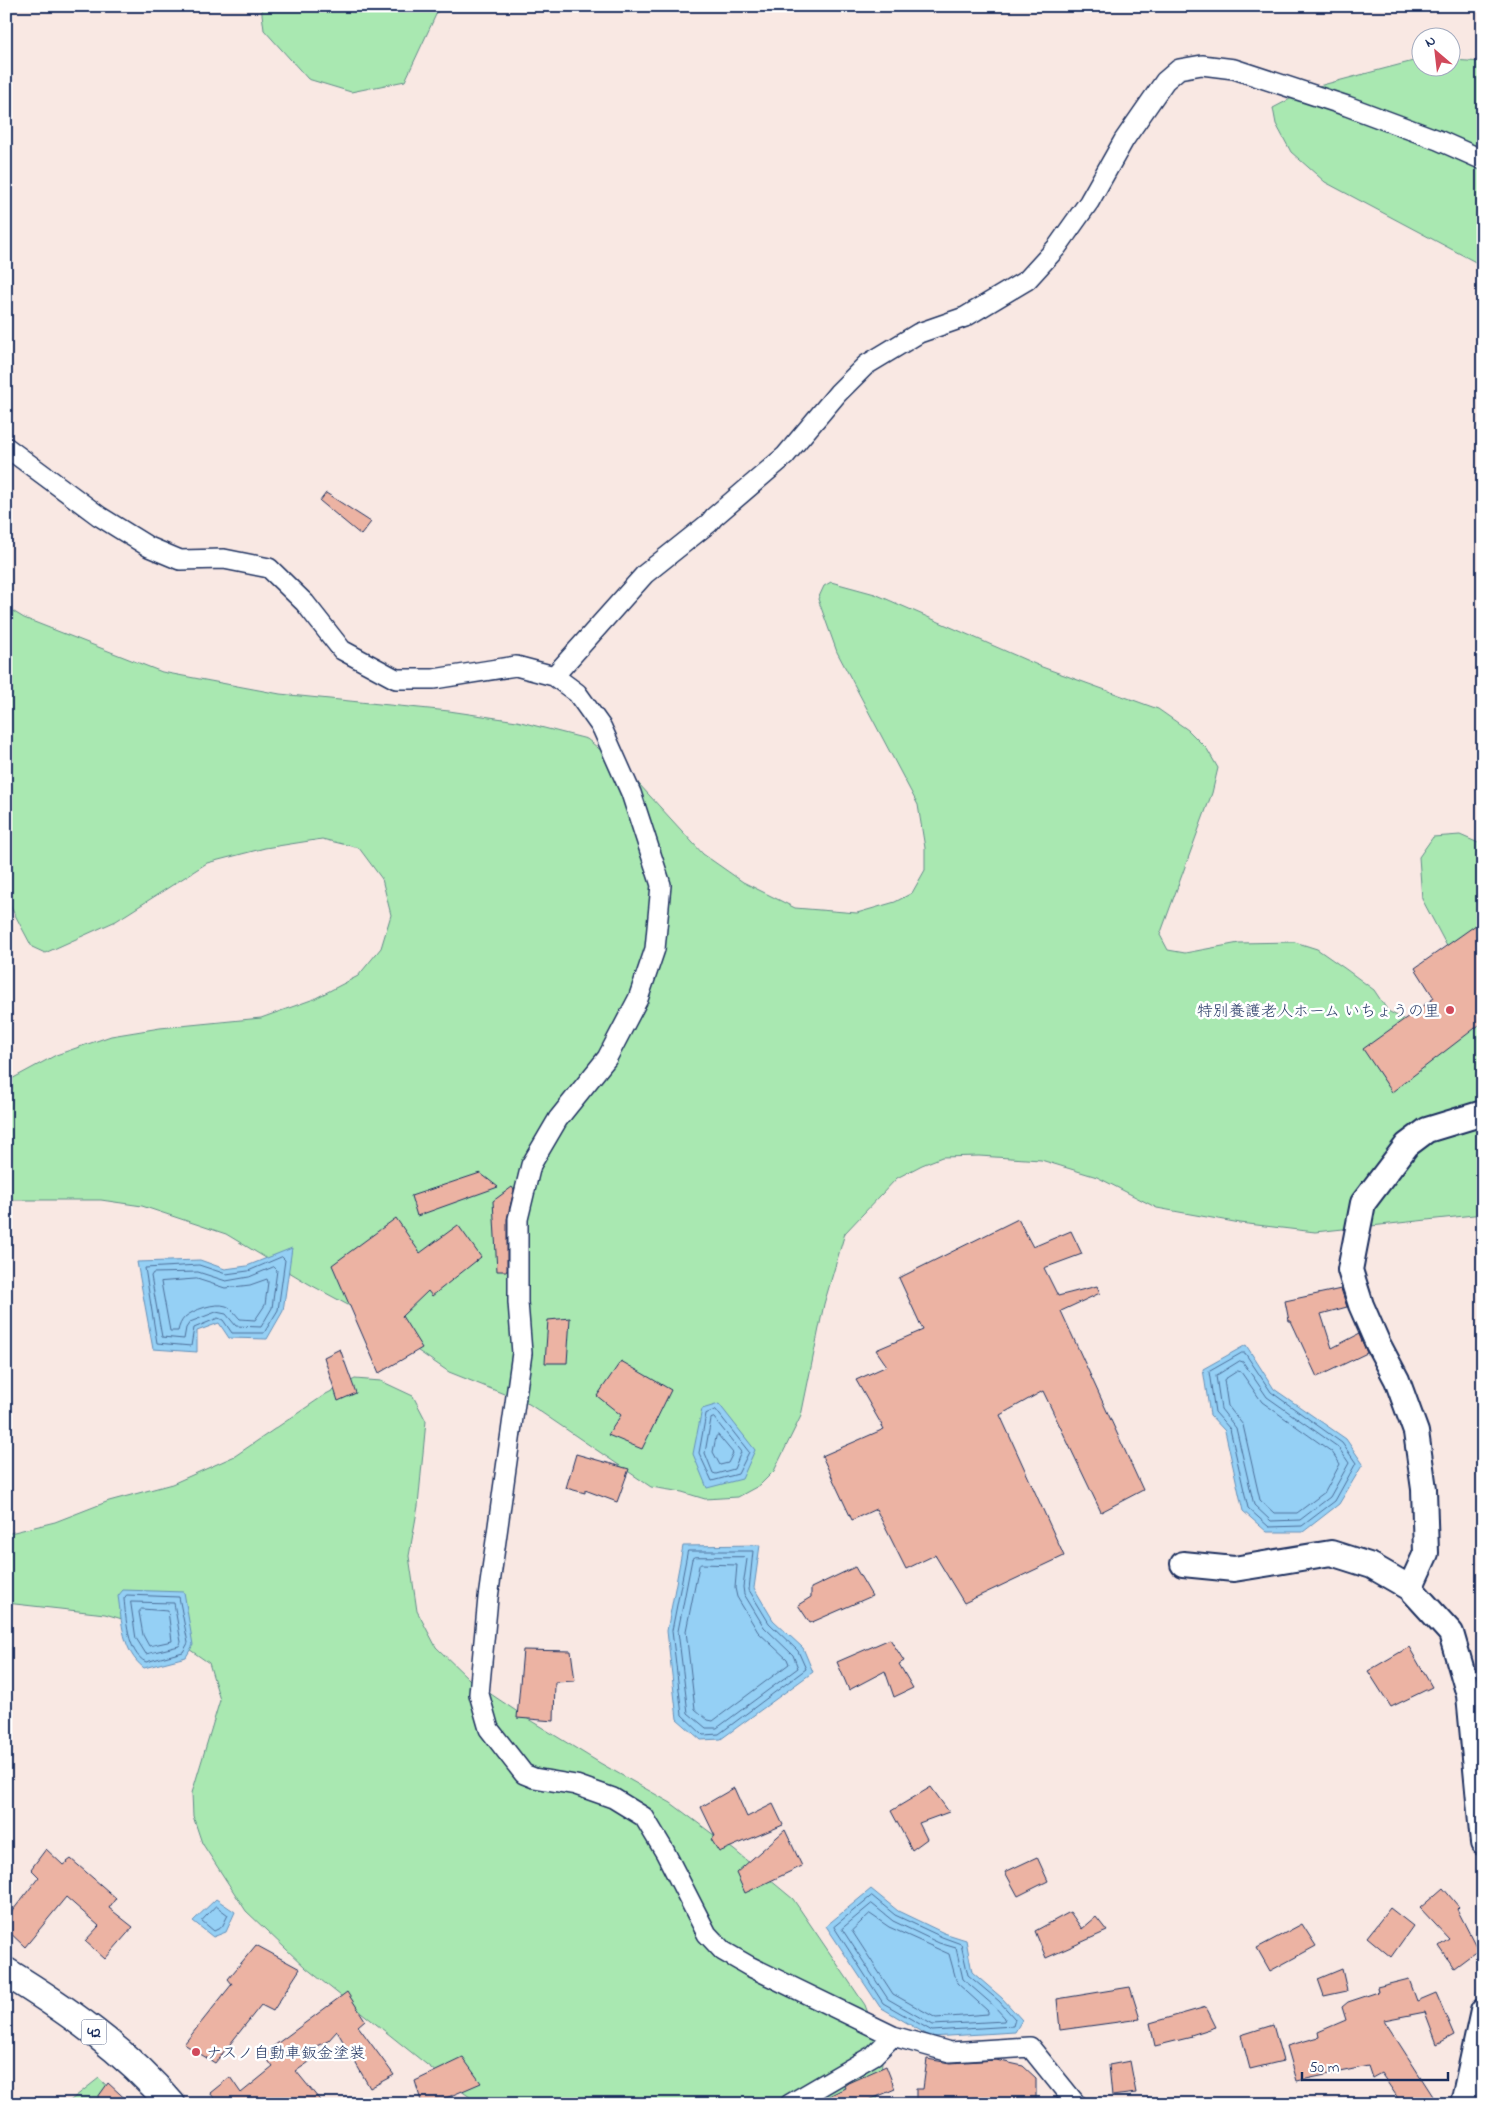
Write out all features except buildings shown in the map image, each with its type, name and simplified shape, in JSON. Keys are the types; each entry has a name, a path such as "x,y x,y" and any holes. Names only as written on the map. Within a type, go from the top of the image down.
{"main road":[{"name":"42","path":"6,1972 75,2016 158,2088 171,2104"}],"street":[{"path":"554,676 645,574 709,523 785,456 838,393 866,365 920,333 964,317 1027,280 1057,247 1089,202 1129,132 1165,81 1179,69 1202,65 1234,69 1347,106 1438,140 1483,160"},
{"path":"6,447 99,516 149,547 180,560 224,559 269,568 306,603 342,650 396,679 434,680 516,666 554,676 577,693 602,728 631,792 661,885 655,949 638,998 607,1058 558,1119 531,1165 518,1219 518,1302 522,1352 488,1598 479,1694 489,1729 524,1774 534,1778 576,1785 613,1798 644,1817 665,1852 707,1934 723,1951 749,1966 893,2036 950,2052 1030,2047 1076,2104"},
{"path":"1410,1588 1426,1553 1424,1489 1416,1432 1397,1380 1378,1344 1361,1305 1350,1270 1363,1203 1407,1145 1427,1130 1483,1113"},
{"path":"1183,1564 1234,1569 1331,1553 1372,1566 1410,1588 1452,1633 1469,1695 1483,1844"},
{"path":"1464,2104 1483,2010"},
{"path":"790,2104 874,2055 893,2036"}],"green space":[{"path":"261,6 440,6 405,81 351,92 308,79 264,30"},
{"path":"1412,61 1412,78 1462,78 1462,61 1483,62 1483,266 1325,182 1291,152 1276,124 1273,108 1311,88"},
{"path":"831,582 875,594 1042,667 1158,709 1188,730 1207,749 1218,768 1212,793 1160,935 1168,950 1185,953 1239,943 1295,942 1317,949 1374,990 1388,1011 1414,1025 1433,1025 1449,950 1422,899 1419,857 1433,837 1460,835 1483,845 1483,1214 1315,1232 1240,1223 1157,1208 1097,1177 1041,1160 979,1156 942,1157 897,1178 845,1233 824,1304 801,1416 774,1471 760,1485 738,1497 705,1499 682,1492 651,1487 529,1404 449,1372 361,1312 309,1284 226,1234 142,1206 101,1200 6,1200 6,1082 56,1055 111,1036 160,1028 261,1018 314,999 358,976 381,948 391,915 382,879 359,848 322,839 265,848 207,863 116,921 45,953 32,947 6,898 6,607 24,618 162,672 280,694 449,711 517,721 587,739 628,772 703,854 743,882 795,908 857,913 895,902 912,893 925,870 925,848 918,805 837,652 818,599 824,586"},
{"path":"355,1379 381,1381 413,1396 426,1421 418,1506 409,1556 417,1611 436,1647 470,1680 528,1719 671,1803 734,1850 793,1899 865,2005 876,2035 882,2061 880,2094 874,2104 480,2104 451,2084 306,1968 246,1911 202,1843 193,1816 192,1793 220,1700 209,1663 153,1628 105,1614 6,1603 6,1534 55,1522 109,1501 172,1484 235,1456 326,1394"},
{"path":"99,2078 124,2104 66,2104"}],"water":[{"path":"292,1248 283,1311 267,1339 229,1338 219,1323 197,1331 197,1352 153,1349 137,1262 200,1260 225,1269 247,1266"},
{"path":"1246,1345 1274,1389 1346,1439 1363,1464 1339,1504 1303,1532 1267,1532 1243,1511 1225,1431 1210,1415 1203,1369"},
{"path":"719,1404 755,1450 742,1479 707,1488 693,1454 702,1409"},
{"path":"760,1545 754,1588 773,1620 803,1648 813,1672 721,1739 701,1740 677,1719 667,1631 683,1546"},
{"path":"123,1590 184,1592 193,1645 186,1657 144,1668 137,1661 127,1645 122,1626 118,1596"},
{"path":"871,1889 898,1911 944,1933 966,1940 972,1972 1002,1998 1022,2020 1015,2032 931,2037 880,2007 826,1926"},
{"path":"216,1899 235,1912 226,1932 213,1937 193,1921"}],"place":[{"name":"特別養護老人ホーム いちょうの里","path":"1450,1010"},
{"name":"ナスノ自動車鈑金塗装","path":"196,2052"}]}
